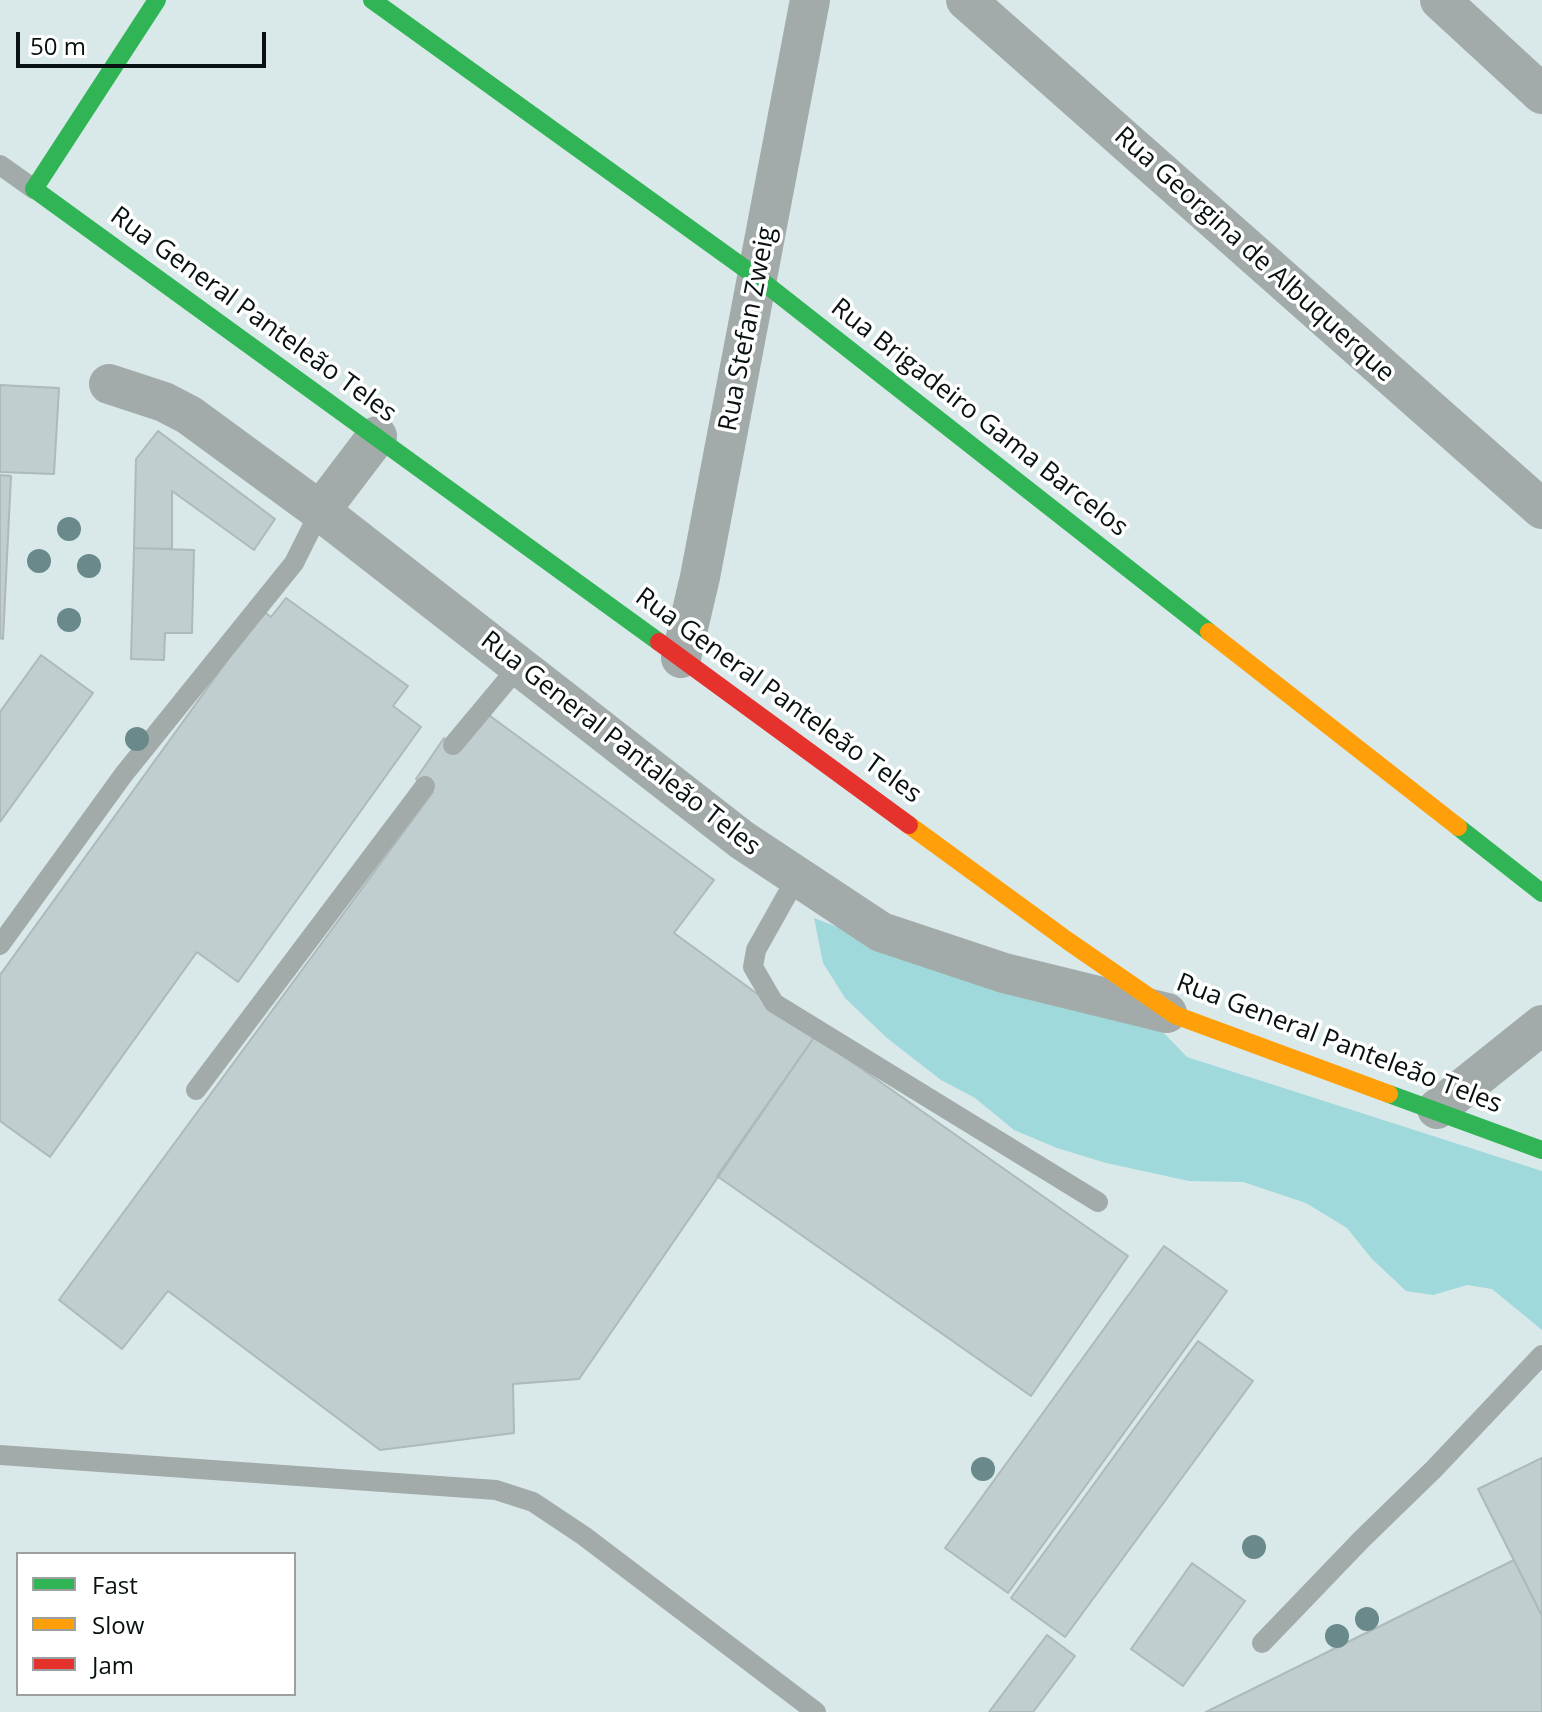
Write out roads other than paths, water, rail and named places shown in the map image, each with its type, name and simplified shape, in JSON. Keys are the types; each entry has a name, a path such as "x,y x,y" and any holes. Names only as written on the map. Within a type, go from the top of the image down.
{"street":[{"path":"34,189 157,0"},
{"name":"Rua Brigadeiro Gama Barcelos","path":"372,0 758,278 1542,893"},
{"name":"Rua Stefan Zweig","path":"681,658 700,577 810,0"},
{"name":"Rua Georgina de Albuquerque","path":"966,0 1542,509"},
{"path":"1440,0 1542,94"},
{"name":"Rua General Panteleão Teles","path":"34,189 1068,941 1175,1015 1542,1150"},
{"name":"Rua General Pantaleão Teles","path":"109,384 164,402 189,415 320,511 742,840 881,932 1004,973 1175,1015"},
{"path":"320,511 377,436"},
{"path":"1437,1109 1542,1025"}],"lane":[{"path":"0,165 34,189"},
{"path":"0,945 124,774 294,563 320,511"},
{"path":"453,745 519,666"},
{"path":"196,1090 425,786"},
{"path":"797,877 756,950 753,967 774,1003 1098,1202"},
{"path":"1262,1643 1542,1355"},
{"path":"0,1455 496,1490 533,1502 584,1536 816,1712"}]}
